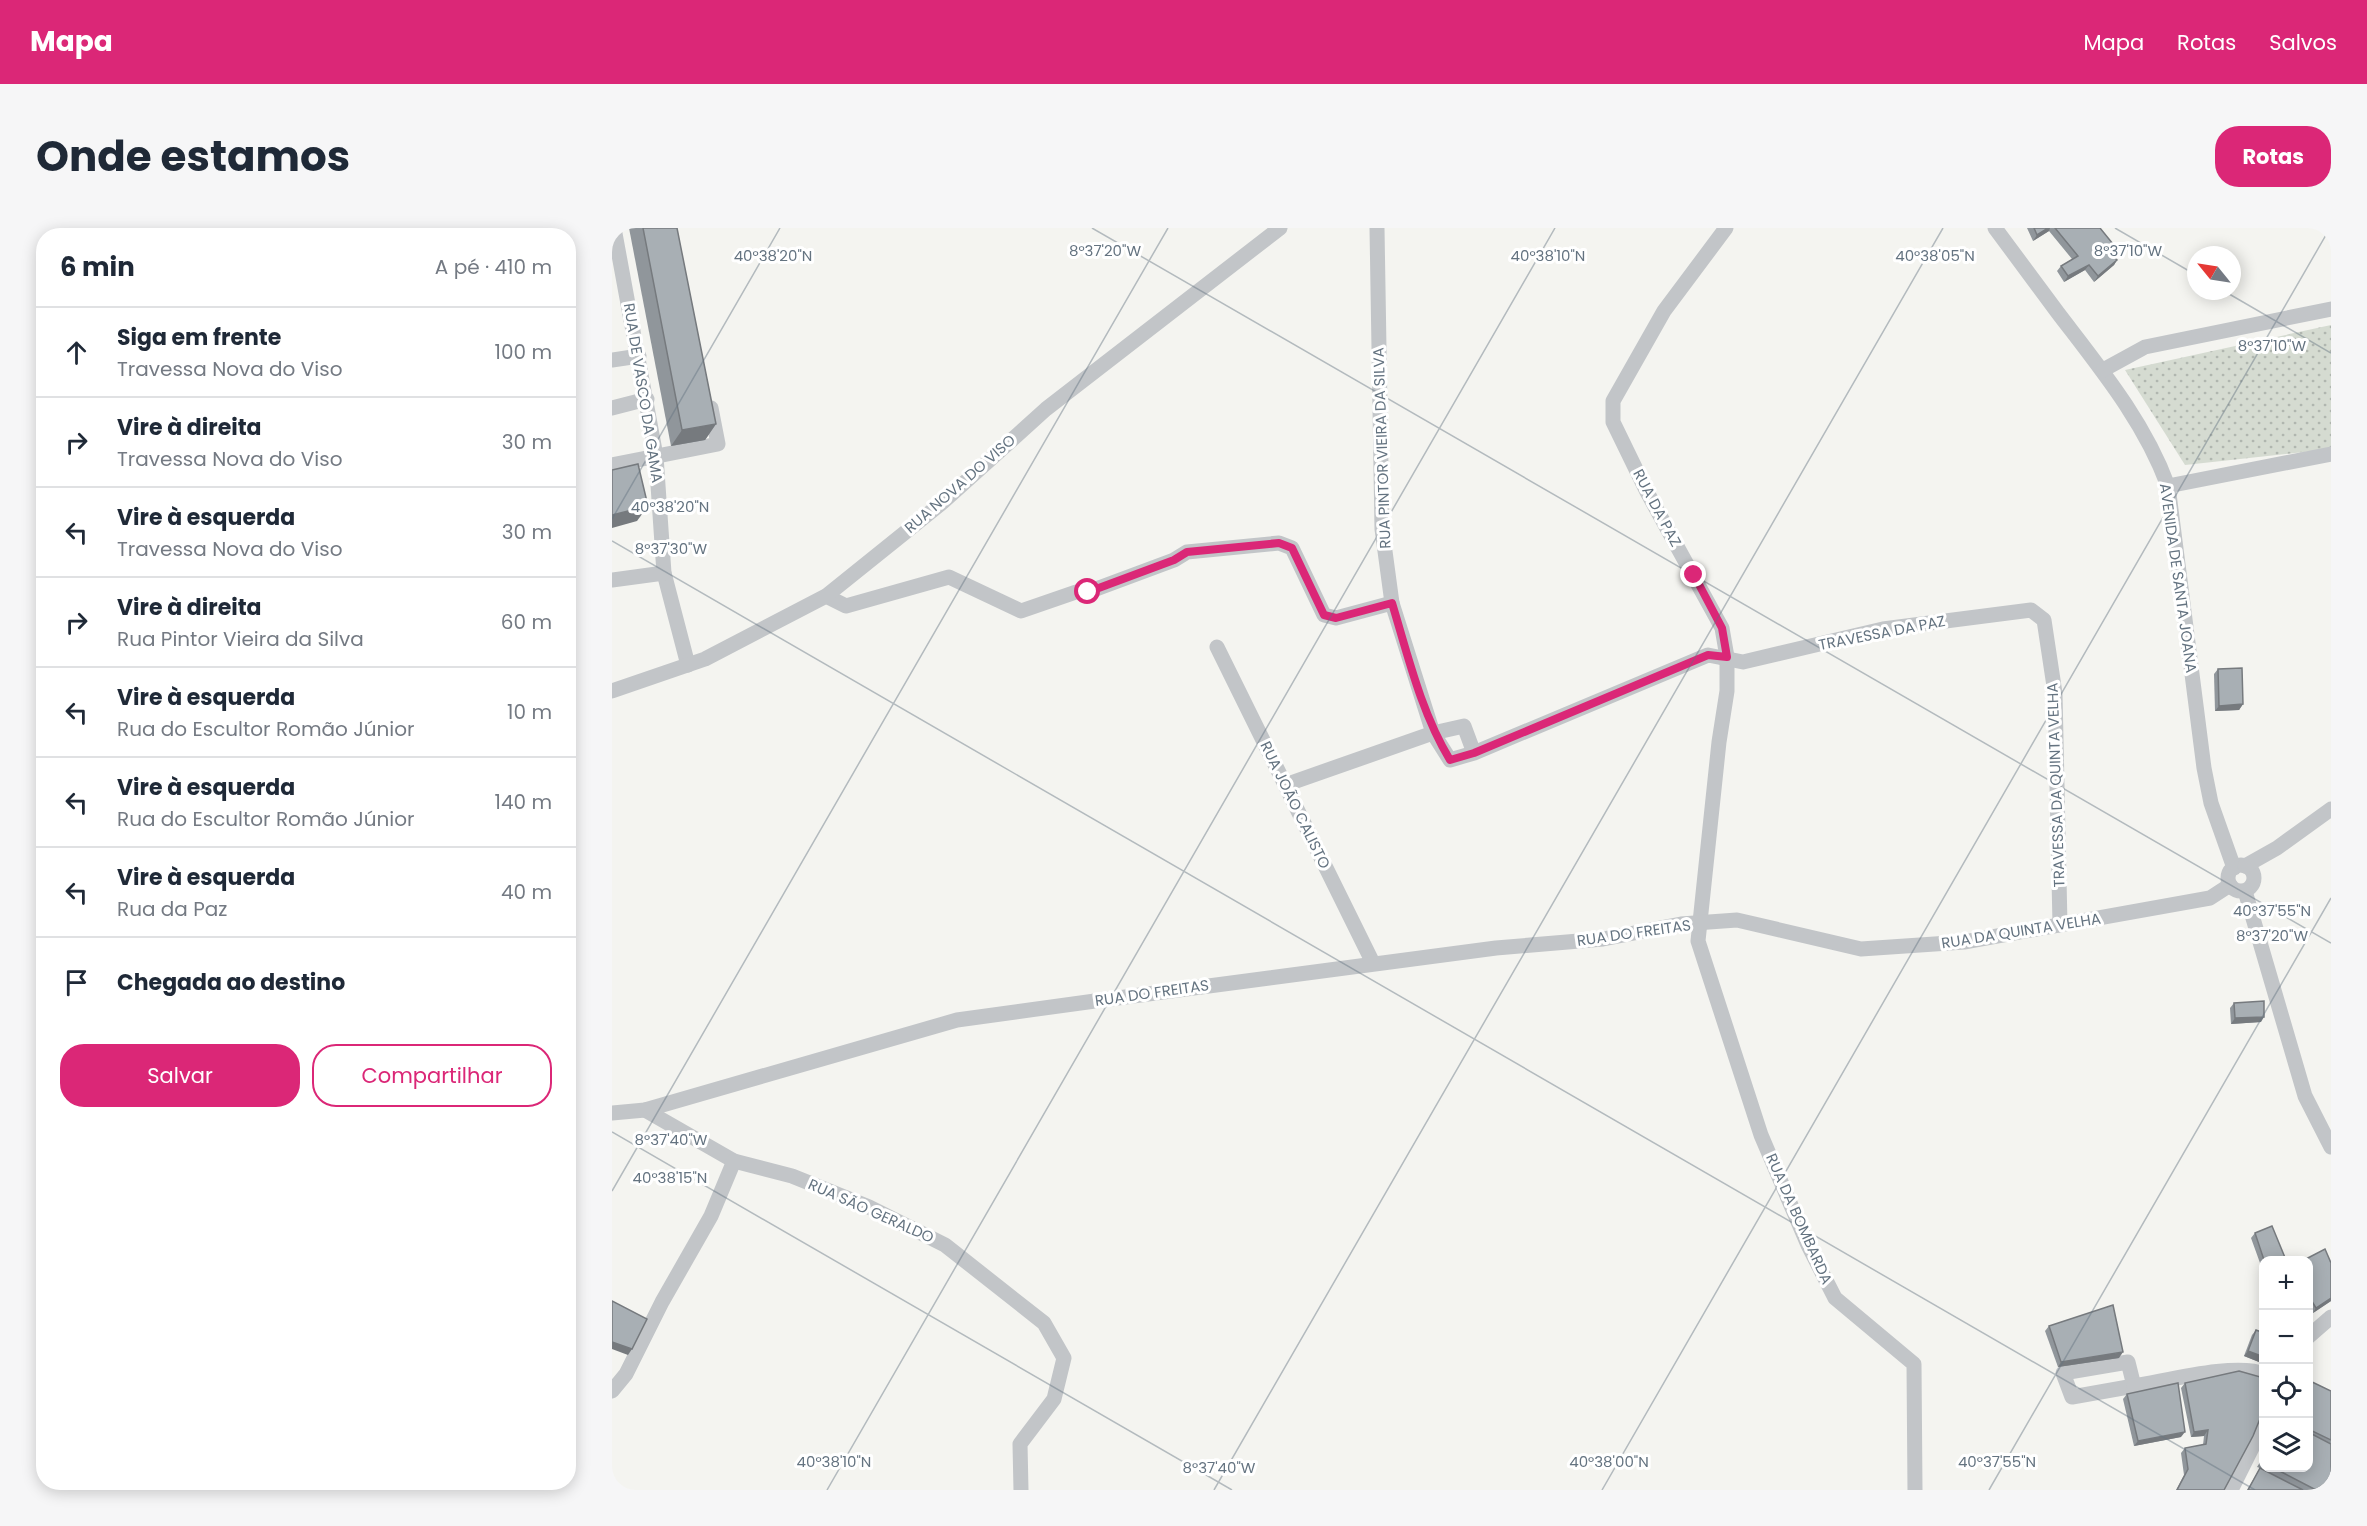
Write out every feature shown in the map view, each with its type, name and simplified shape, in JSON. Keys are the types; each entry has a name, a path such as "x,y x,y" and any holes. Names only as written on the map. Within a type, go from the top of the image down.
{"street":[{"name":"RUA DE VASCO DA GAMA","path":"614,228 616,263 639,356 656,456 664,573 688,665"},
{"name":"RUA NOVA DO VISO","path":"612,691 705,659 826,596 943,502 1046,409 1280,228"},
{"name":"RUA PINTOR VIEIRA DA SILVA","path":"1377,228 1382,529 1392,603 1433,733 1450,760 1474,753"},
{"name":"RUA DA PAZ","path":"1701,923 1719,742 1727,691 1727,657 1722,628 1647,492 1613,422 1613,401 1664,311 1726,228"},
{"name":"AVENIDA DE SANTA JOANA","path":"1995,228 2103,370 2145,434 2168,486 2204,768 2211,803 2240,867"},
{"path":"2103,370 2145,347 2331,309"},
{"path":"612,360 639,356"},
{"path":"612,465 718,444 709,398"},
{"path":"612,408 647,399"},
{"path":"2168,486 2331,454"},
{"path":"826,596 846,606 949,578 1021,611 1076,592 1088,592 1174,560 1187,552 1279,543 1292,548 1324,615 1336,618 1392,603"},
{"path":"612,580 664,573"},
{"name":"TRAVESSA DA PAZ","path":"1474,753 1708,655 1743,662 1883,629 1965,617 2031,610 2038,612"},
{"name":"TRAVESSA DA QUINTA VELHA","path":"2038,612 2044,620 2055,693 2060,925"},
{"name":"RUA JOÃO CALISTO","path":"1217,647 1373,963"},
{"path":"1285,785 1433,733 1464,726 1474,753"},
{"path":"2331,809 2277,848 2229,873 2238,888 2305,1096 2331,1147"},
{"path":"2238,888 2252,886 2254,878 2252,870 2240,867"},
{"name":"RUA DA QUINTA VELHA","path":"1701,923 1737,920 1861,949 1964,942 2210,898 2238,888"},
{"name":"RUA DO FREITAS","path":"612,1113 645,1110 957,1020 1373,963 1496,948 1603,939 1681,924 1701,923"},
{"name":"RUA DA BOMBARDA","path":"1701,923 1698,941 1761,1135 1808,1245 1835,1298 1914,1364 1915,1490"},
{"name":"RUA SÃO GERALDO","path":"645,1110 734,1161 814,1185 869,1207 945,1245 1044,1323 1064,1358 1054,1399 1020,1444 1021,1490"},
{"path":"612,1391 626,1374 662,1302 711,1216 734,1161"},
{"path":"2313,1333 2331,1317"},
{"path":"2134,1386 2233,1370 2259,1373"},
{"path":"2230,1490 2259,1434"}],"shaded area":[{"path":"2331,325 2331,449 2185,465 2125,370"}],"building":[{"path":"643,228 677,228 716,424 682,430"},
{"path":"2034,228 2048,228 2037,235"},
{"path":"2055,228 2100,228 2113,244 2105,248 2117,260 2098,276 2089,265 2068,276 2061,266 2078,256"},
{"path":"638,464 648,506 612,515 612,470"},
{"path":"2242,668 2243,704 2219,706 2218,669"},
{"path":"2264,1001 2264,1017 2235,1018 2234,1003"},
{"path":"2272,1226 2284,1256 2263,1256 2255,1233"},
{"path":"2325,1249 2331,1263 2331,1298 2316,1308 2313,1303 2312,1256"},
{"path":"612,1301 647,1319 632,1349 612,1342"},
{"path":"2113,1305 2123,1352 2061,1362 2049,1326"},
{"path":"2256,1330 2259,1331 2259,1355 2248,1351"},
{"path":"2239,1371 2259,1377 2259,1421 2224,1490 2177,1490 2188,1469 2185,1448 2206,1444 2208,1430 2194,1432 2185,1383"},
{"path":"2313,1382 2331,1391 2331,1440 2313,1431"},
{"path":"2178,1383 2185,1432 2138,1441 2127,1394"},
{"path":"2313,1435 2331,1444 2331,1490 2316,1490 2282,1472 2313,1472"},
{"path":"2259,1470 2259,1472 2268,1472 2303,1490 2248,1490"}],"route":[{"path":"1088,592 1174,560 1187,552 1279,543 1292,548 1324,615 1336,618 1392,603 1433,733 1450,760 1474,753 1708,655 1727,657 1722,628 1694,575"}]}
